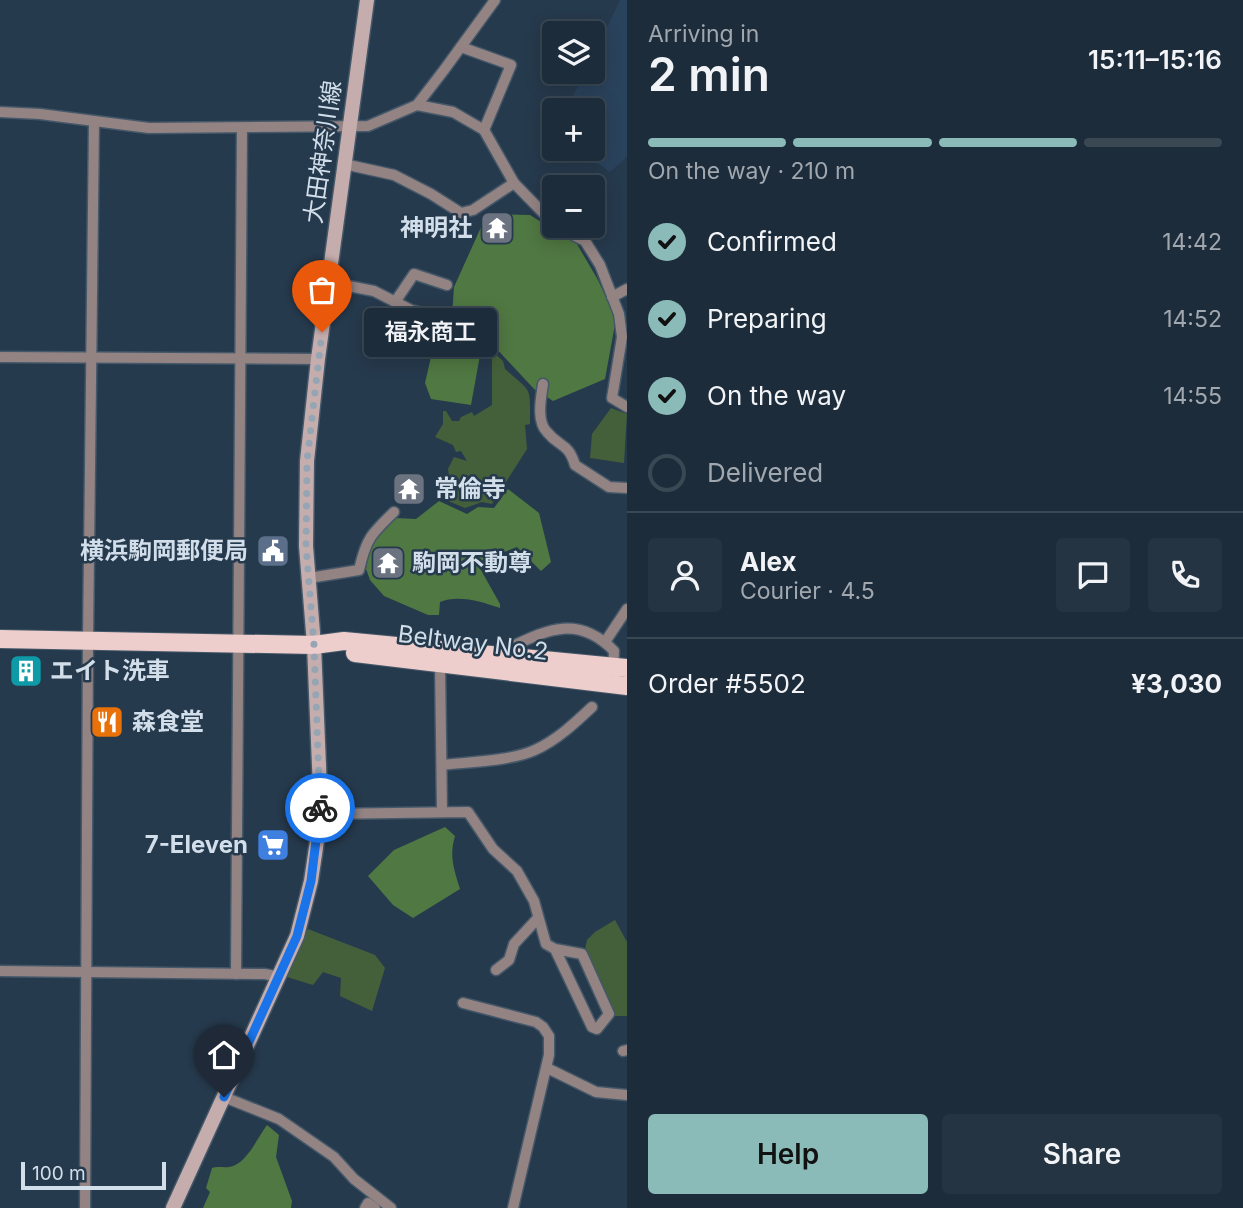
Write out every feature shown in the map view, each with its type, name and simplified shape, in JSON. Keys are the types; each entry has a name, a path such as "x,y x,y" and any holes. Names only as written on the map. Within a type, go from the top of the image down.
{"main road":[{"name":"大田神奈川線","path":"173,1208 280,977 297,936 311,881 321,814 314,645 306,546 307,461 328,282 367,0"},
{"name":"Beltway No.2","path":"0,639 314,645 344,641 495,655 620,676"},
{"name":"Beltway No.2","path":"314,645 341,652 440,664 620,676"}],"street":[{"path":"0,112 40,114 149,128 368,127 417,105 495,0"},
{"path":"461,47 511,65 484,130"},
{"path":"417,105 453,112 484,130 514,183 542,212"},
{"path":"85,1208 94,122"},
{"path":"236,974 242,128"},
{"path":"344,164 394,175 461,213 473,210 514,183"},
{"path":"579,238 585,241 600,265 619,314 622,337 612,398 627,407"},
{"path":"395,302 414,274 447,285"},
{"path":"328,282 374,292 423,313"},
{"path":"612,297 627,289"},
{"path":"0,357 318,359"},
{"path":"543,384 540,409 545,431 570,450 575,465 609,487 627,487"},
{"path":"309,578 359,570 365,543 394,513"},
{"path":"605,642 627,610"},
{"path":"495,655 550,629 573,627 605,642 614,651 620,676"},
{"path":"440,664 442,811"},
{"path":"442,765 532,752 568,729 592,707"},
{"path":"321,814 468,812 493,849 517,871 534,901 546,944 555,949 582,954 609,1014 597,1029 592,1027 555,949"},
{"path":"496,970 509,960 514,944 538,918"},
{"path":"0,971 272,974 280,977"},
{"path":"463,1003 536,1022 549,1036 547,1068 513,1208"},
{"path":"547,1068 596,1092 627,1095"},
{"path":"224,1097 279,1119 334,1157 354,1179 391,1208"},
{"path":"365,1208 368,1203 375,1208"}],"shaded area":[{"path":"620,0 627,0 627,157 610,172 594,161 605,161 605,98 572,98 579,84 605,84 605,32"}],"green space":[{"path":"487,214 530,215 542,222 542,238 567,238 577,244 616,319 605,379 553,401 547,397 546,384 535,390 493,345 482,344 471,405 431,399 425,383 439,322 452,316 454,287"},
{"path":"492,351 503,361 505,369 528,391 530,424 525,425 527,449 492,504 482,502 465,508 448,501 448,469 454,457 467,461 461,451 456,452 453,445 435,437 443,424 443,411 446,411 452,421 459,421 461,417 472,412 474,416 492,405"},
{"path":"611,408 627,414 624,463 590,458 592,434"},
{"path":"508,489 539,513 551,562 541,571 517,547 477,563 500,608 478,601 455,599 440,602 439,615 428,615 384,596 370,580 366,569 371,544 395,518 416,519 439,501 467,514 478,507 494,508"},
{"path":"445,827 455,836 452,856 460,889 413,918 393,905 368,876 394,850"},
{"path":"615,920 627,942 627,1016 613,1016 584,954 587,940"},
{"path":"308,929 375,955 385,968 372,1011 340,996 341,978 323,972 313,985 287,977"},
{"path":"267,1125 279,1135 276,1157 292,1201 291,1208 203,1208 210,1192 206,1188 212,1168 229,1167 241,1161"}],"way so far":[{"path":"320,808 314,645 306,546 307,461 322,332"}],"place":[{"name":"神明社","path":"497,228"},
{"name":"福永商工","path":"322,332"},
{"name":"常倫寺","path":"409,489"},
{"name":"横浜駒岡郵便局","path":"273,551"},
{"name":"駒岡不動尊","path":"388,563"},
{"name":"エイト洗車","path":"26,671"},
{"name":"森食堂","path":"107,722"},
{"name":"7-Eleven","path":"273,845"}],"route":[{"path":"224,1097 297,936 311,881 320,808"}]}
